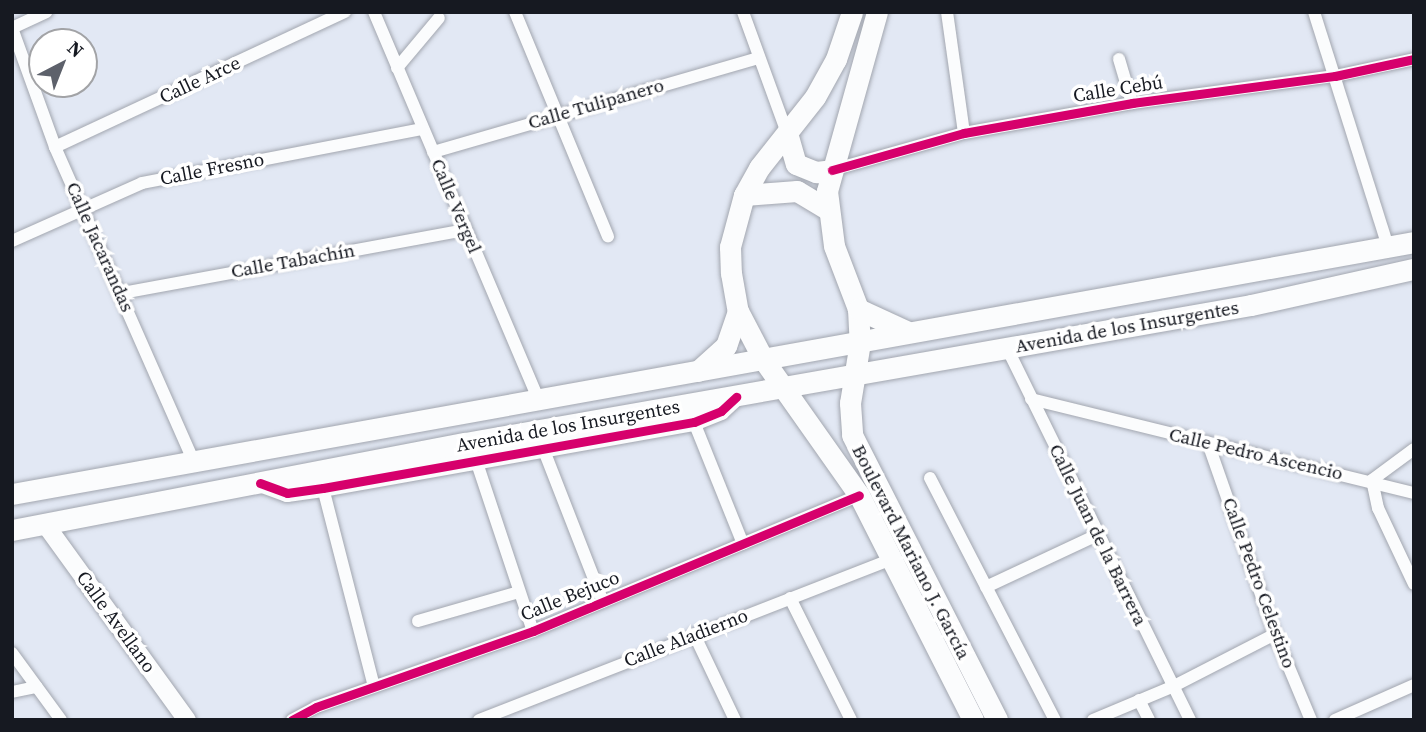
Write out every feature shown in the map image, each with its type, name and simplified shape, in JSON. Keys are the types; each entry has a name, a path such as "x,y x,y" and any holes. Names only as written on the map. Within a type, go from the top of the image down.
{"main road":[{"name":"Boulevard Mariano J. García","path":"852,12 836,60 816,97 744,195 730,247 738,311 763,359 859,495 893,559 918,590 997,720"},
{"name":"Boulevard Mariano J. García","path":"877,12 832,170 827,209 834,246 858,309 860,342 854,377 852,435 973,720"},
{"path":"787,133 796,164 816,172 832,170"},
{"path":"744,195 797,191 827,209"},
{"name":"Avenida de los Insurgentes","path":"15,488 195,464 1414,242"},
{"name":"Avenida de los Insurgentes","path":"12,530 1251,305 1414,269"},
{"path":"858,309 910,333"},
{"path":"695,373 726,346 738,311"}],"street":[{"path":"12,28 47,12"},
{"name":"Calle Arce","path":"55,147 345,12"},
{"name":"Calle Vergel","path":"374,12 538,400"},
{"path":"515,12 608,237"},
{"path":"743,12 787,133"},
{"path":"947,12 964,133"},
{"path":"1314,12 1388,246"},
{"path":"397,68 439,18"},
{"name":"Calle Jacarandas","path":"12,28 55,147 195,464"},
{"name":"Calle Tulipanero","path":"433,152 760,58"},
{"name":"Calle Cebú","path":"832,170 964,133 1132,103 1335,76 1414,59"},
{"path":"1119,60 1132,103"},
{"name":"Calle Fresno","path":"12,242 142,183 422,129"},
{"name":"Calle Tabachín","path":"121,293 465,230"},
{"name":"Calle Juan de la Barrera","path":"1007,348 1172,687 1191,720"},
{"path":"260,483 287,493 323,488 694,422 720,411 736,397"},
{"name":"Calle Pedro Ascencio","path":"1031,399 1209,446 1372,480 1414,494"},
{"path":"694,422 743,544"},
{"name":"Calle Pedro Celestino","path":"1209,446 1275,634 1311,720"},
{"path":"543,448 603,602"},
{"path":"1414,449 1372,480 1378,508 1414,584"},
{"path":"476,460 533,631"},
{"path":"930,478 1055,720"},
{"path":"323,488 374,686"},
{"name":"Calle Bejuco","path":"292,720 374,686 533,631 859,495"},
{"name":"Calle Avellano","path":"45,524 187,720"},
{"path":"986,587 1099,534"},
{"name":"Calle Aladierno","path":"479,720 694,634 893,559"},
{"path":"418,621 519,592"},
{"path":"790,598 851,720"},
{"path":"694,634 735,720"},
{"path":"1093,720 1172,687 1275,634"},
{"path":"12,653 61,720"},
{"path":"1335,720 1414,685"},
{"path":"12,692 36,687"},
{"path":"1139,700 1149,720"}],"cycle path":[{"path":"832,170 964,133 1132,103 1335,76 1414,59"},
{"path":"260,483 287,493 323,488 694,422 721,411 736,397"},
{"path":"292,720 316,707 533,631 859,495"}]}
